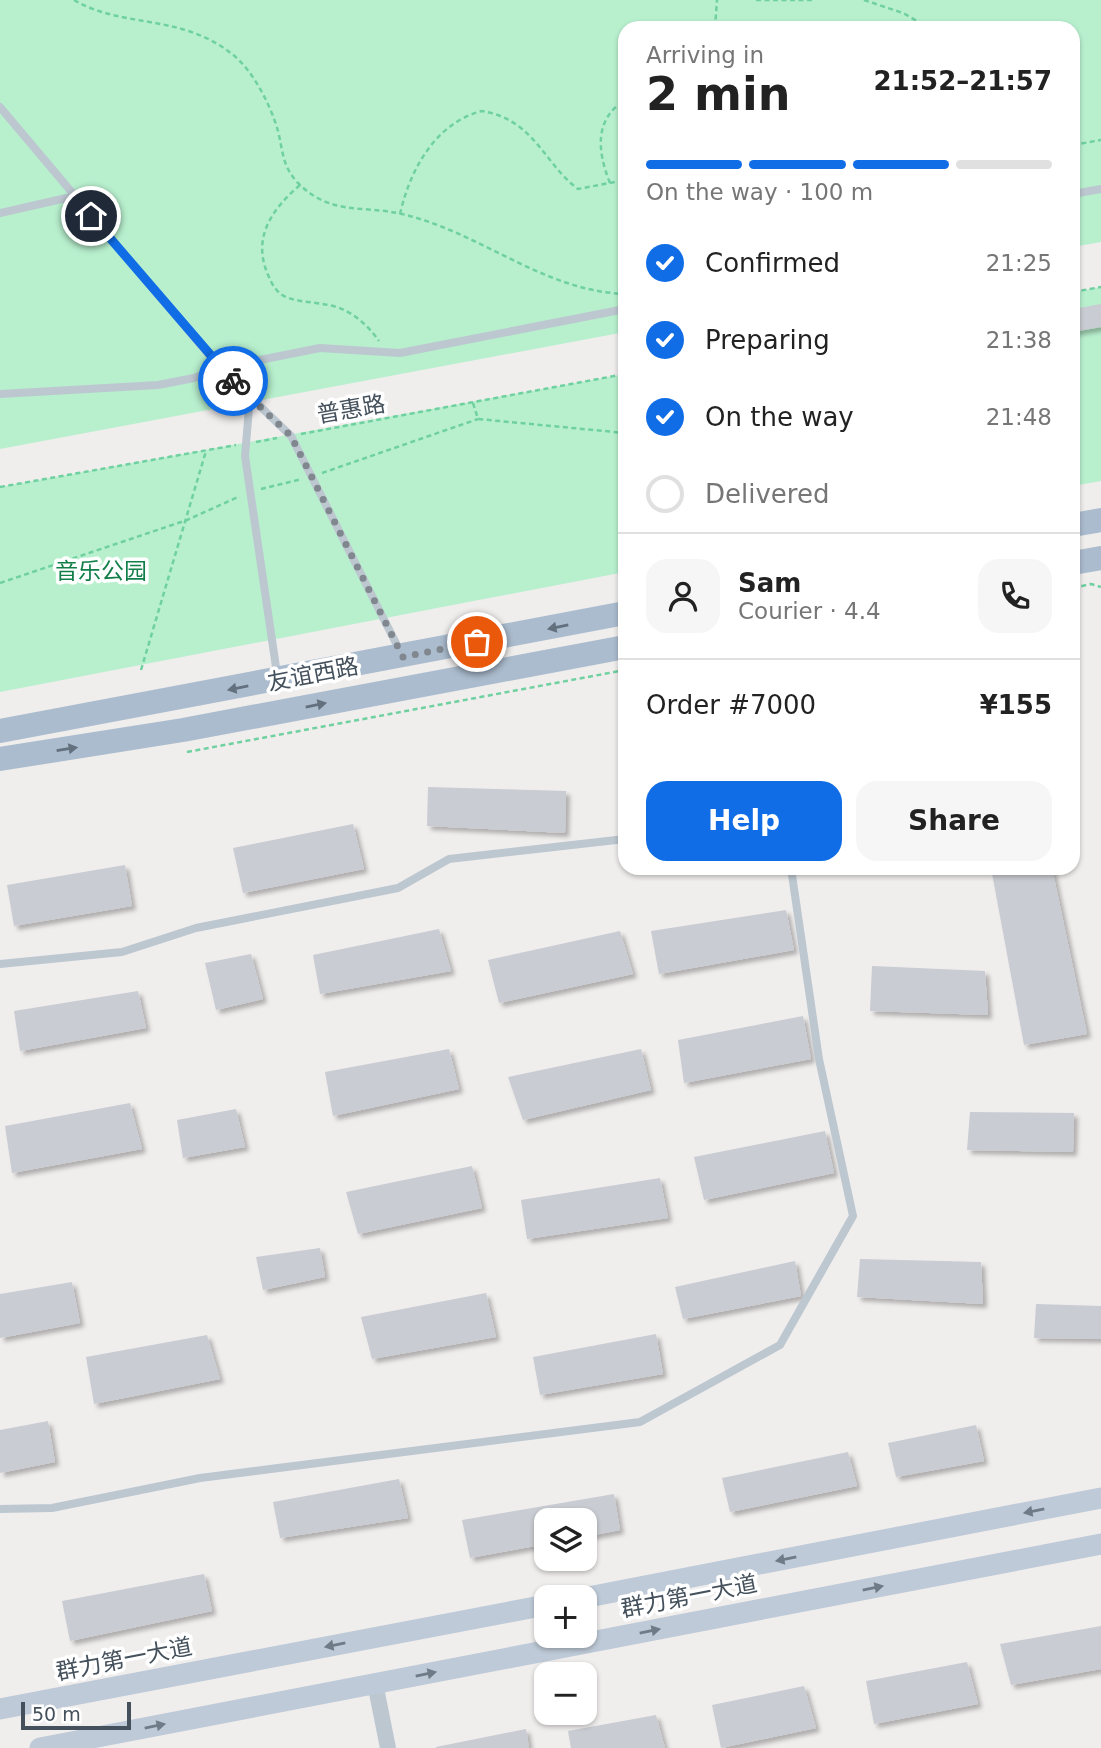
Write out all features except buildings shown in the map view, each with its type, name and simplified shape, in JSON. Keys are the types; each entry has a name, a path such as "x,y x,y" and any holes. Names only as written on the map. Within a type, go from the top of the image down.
{"main road":[{"path":"1080,524 1101,520"},
{"path":"1080,562 1101,558"},
{"name":"友谊西路","path":"0,731 277,681 618,614"},
{"name":"友谊西路","path":"0,760 183,730 618,648"},
{"name":"群力第一大道","path":"597,1595 1101,1499"},
{"name":"群力第一大道","path":"40,1748 1101,1544"},
{"name":"群力第一大道","path":"0,1709 534,1607"}],"street":[{"path":"375,1684 388,1748"}],"lane":[{"path":"0,107 220,368 291,436 403,657"},
{"path":"1080,193 1101,189"},
{"path":"0,213 75,197"},
{"path":"0,394 158,385 194,378 220,368 320,348 400,353 618,310"},
{"path":"250,396 246,443 277,681"},
{"path":"0,964 122,952 196,929 398,888 449,859 618,840"},
{"path":"0,1509 52,1508 200,1478 640,1422 780,1345 853,1216 819,1059 792,875"}],"path":[{"path":"74,0 91,10 190,29 235,55 270,112 287,171 300,185 333,205 352,210 400,214 459,234 562,282 618,293"},
{"path":"716,21 717,0"},
{"path":"756,0 814,0"},
{"path":"864,0 903,13 917,21"},
{"path":"611,184 599,150 600,134 618,104"},
{"path":"400,214 407,182 431,146 456,121 482,111 508,121 525,132 543,148 568,182 578,189 618,182"},
{"path":"1080,144 1101,140"},
{"path":"300,185 279,203 264,232 261,249 263,265 272,285 284,297 332,305 366,323 388,352"},
{"path":"1080,291 1101,287"},
{"name":"普惠路","path":"0,487 618,375"},
{"path":"473,402 478,419"},
{"path":"0,583 187,520 252,491 312,477 478,419 618,432"},
{"path":"141,670 206,451"},
{"path":"1080,586 1091,584 1101,587"},
{"path":"187,752 618,671"}],"green space":[{"path":"0,0 1101,0 1101,242 1080,246 1080,21 618,21 618,333 0,449"},
{"path":"1101,287 1101,481 1080,485 1080,291"},
{"name":"音乐公园","path":"618,375 618,573 0,692 0,487"}],"way so far":[{"path":"233,381 291,436 403,657 477,642"}],"route":[{"path":"91,216 233,381"}]}
